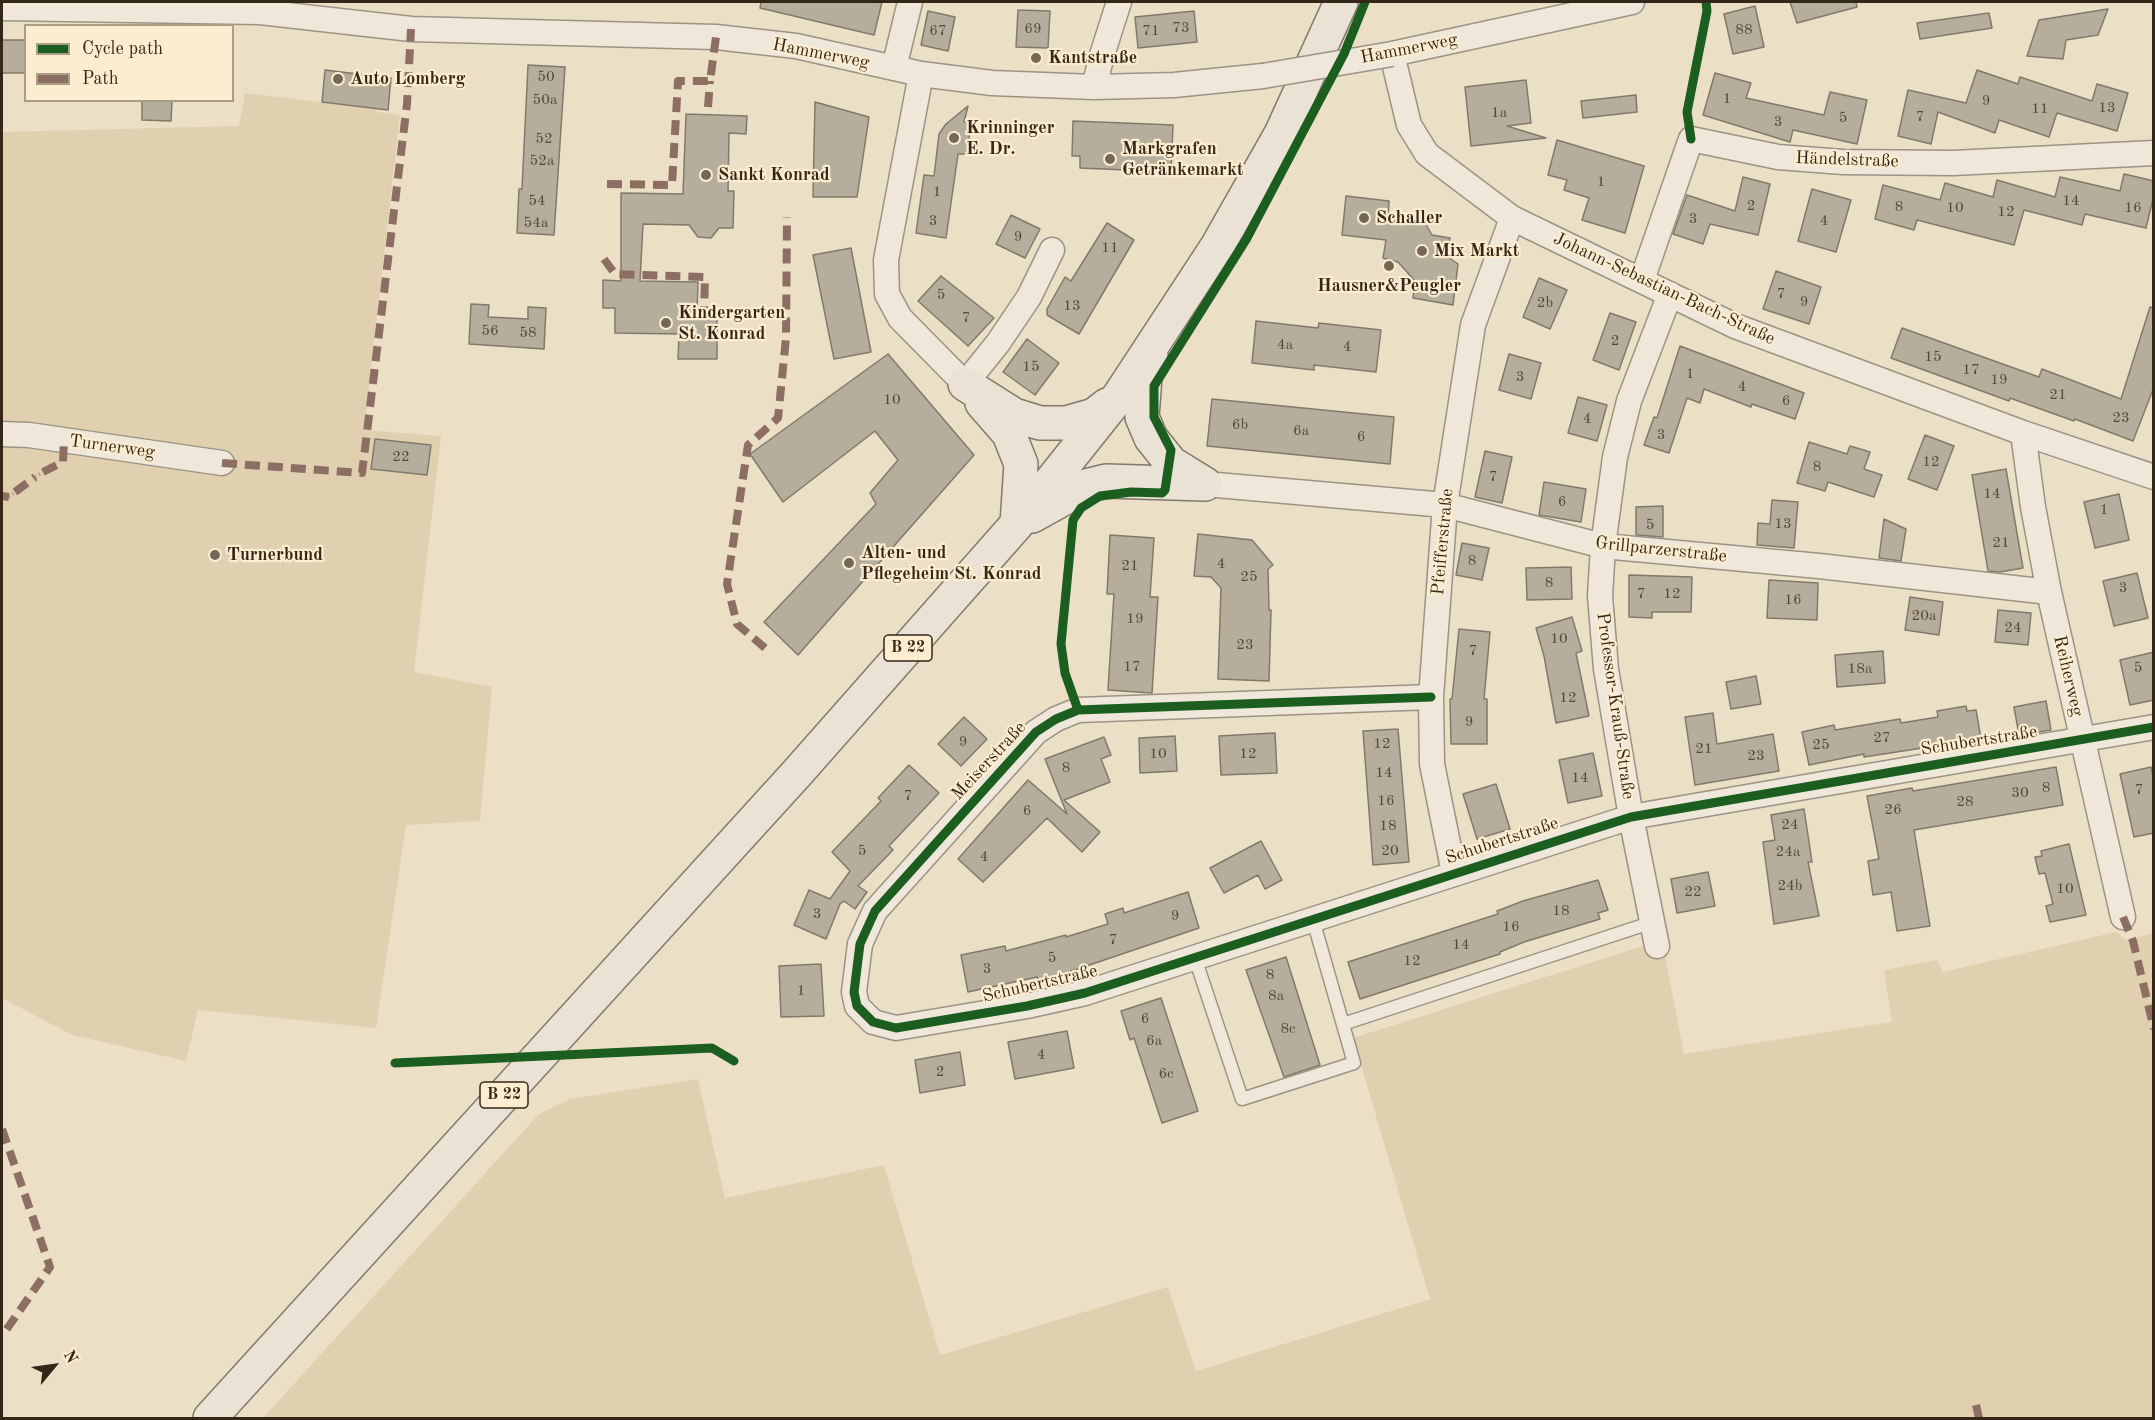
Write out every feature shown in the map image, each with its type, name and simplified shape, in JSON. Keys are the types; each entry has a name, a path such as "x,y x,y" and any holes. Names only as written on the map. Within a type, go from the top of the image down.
{"main road":[{"name":"B 22","path":"210,1419 798,772 1017,524 1119,396 1156,343 1218,245 1281,134 1341,2"},
{"path":"1156,343 1145,377 1142,417 1151,438 1171,463 1205,484"},
{"path":"965,384 1014,415 1040,423 1066,423 1094,415 1119,396"},
{"path":"965,384 1009,434 1021,464 1017,524"},
{"path":"1017,524 1086,486 1106,481 1205,484"}],"street":[{"path":"894,68 910,2"},
{"path":"1095,87 1101,55 1119,2"},
{"name":"Hammerweg","path":"2,8 145,6 260,12 411,29 716,37 796,46 921,74 992,82 1095,87 1174,85 1263,76 1392,54 1596,5 1632,2"},
{"name":"Johann-Sebastian-Bach-Straße","path":"1392,54 1409,125 1427,154 1512,218 1735,326 2023,433 2154,477"},
{"path":"921,74 886,260 887,294 900,318 965,384 998,343 1029,297 1052,250"},
{"name":"Händelstraße","path":"1642,280 1691,139 1778,158 1843,162 1953,163 2154,153"},
{"name":"Pfeifferstraße","path":"1454,873 1432,764 1431,697 1445,505 1473,325 1512,218"},
{"name":"Professor-Krauß-Straße","path":"1657,946 1631,817 1606,669 1600,596 1603,546 1616,457 1629,401 1670,294"},
{"name":"Reiherweg","path":"2023,433 2033,507 2049,592 2123,917"},
{"name":"Turnerweg","path":"2,434 29,435 222,463"},
{"name":"Grillparzerstraße","path":"1205,484 1445,505 1603,546 1819,566 2049,592"},
{"name":"Meiserstraße","path":"873,1022 858,1006 854,992 860,944 875,912 1036,732 1056,719 1078,710 1431,697"},
{"name":"Schubertstraße","path":"873,1022 896,1028 1028,1006 1085,993 1631,817 2154,727"}],"lane":[{"path":"1195,958 1242,1099 1354,1063 1313,920"},
{"path":"1343,1024 1653,922"}],"path":[{"path":"35,477 43,472"},
{"path":"9,497 15,492"}],"shaded area":[{"name":"Turnerbund","path":"245,93 376,109 377,112 400,115 364,430 441,436 414,672 492,687 480,821 406,825 376,1028 198,1010 186,1061 72,1035 2,998 2,132 239,126"},
{"path":"2116,932 2126,940 2153,933 2153,1418 263,1418 539,1114 570,1099 698,1079 725,1198 884,1165 940,1355 1168,1287 1196,1371 1430,1299 1353,1038 1662,940 1684,1054 1892,1022 1884,970 1937,960 1943,972"}],"building":[{"path":"761,2 882,2 874,35 760,8"},
{"path":"1790,2 1856,2 1857,7 1797,23"},
{"path":"1755,6 1764,47 1733,54 1724,14"},
{"path":"2108,9 2098,35 2066,40 2063,59 2027,56 2039,20"},
{"path":"1018,10 1050,11 1048,48 1016,47"},
{"path":"928,11 955,17 948,51 921,45"},
{"path":"1194,11 1197,42 1138,48 1135,17"},
{"path":"1989,13 1992,28 1920,39 1917,23"},
{"path":"2,40 24,40 24,73 2,73"},
{"path":"528,65 565,67 554,235 517,233 519,189 522,189"},
{"path":"325,70 391,78 388,110 322,102"},
{"path":"1977,70 2018,84 2020,77 2092,101 2097,84 2128,93 2117,131 2057,113 2049,137 1999,120 1995,133 1938,112 1931,144 1898,136 1908,90 1966,103"},
{"path":"1715,73 1751,83 1746,98 1824,115 1830,92 1867,100 1857,144 1793,130 1790,142 1703,115"},
{"path":"1526,80 1531,123 1507,126 1546,138 1471,146 1465,87"},
{"path":"1636,95 1637,112 1583,118 1581,101"},
{"path":"142,102 172,102 171,121 142,120"},
{"path":"815,102 869,117 857,197 813,197"},
{"path":"968,106 964,122 971,123 967,154 958,154 946,238 916,233 924,175 934,176 939,134 946,124"},
{"path":"686,114 747,116 746,134 729,133 728,191 734,191 733,228 719,228 711,238 698,237 689,225 643,224 640,281 698,282 697,313 717,313 717,359 678,359 679,334 615,333 615,308 603,308 603,280 621,281 621,193 683,194"},
{"path":"1073,121 1173,125 1171,172 1080,168 1080,156 1072,156"},
{"path":"1557,140 1644,166 1625,233 1582,220 1589,198 1564,190 1567,180 1548,175"},
{"path":"2124,174 2154,181 2154,195 2146,228 2085,214 2082,225 2024,210 2014,245 1917,220 1914,230 1875,219 1883,185 1940,200 1945,183 1993,197 1997,180 2055,197 2060,177 2120,191"},
{"path":"1743,177 1770,184 1758,235 1710,224 1703,244 1673,234 1687,195 1735,211"},
{"path":"1812,189 1851,200 1836,252 1798,241"},
{"path":"1346,196 1389,201 1388,219 1424,221 1432,235 1450,238 1448,257 1458,264 1453,305 1413,298 1415,281 1398,262 1383,258 1386,240 1342,235"},
{"path":"1011,215 1040,229 1025,258 996,244"},
{"path":"1107,223 1134,240 1079,334 1047,315 1047,309 1065,277 1071,281"},
{"path":"851,248 871,352 834,359 813,255"},
{"path":"1776,271 1821,287 1809,324 1763,309"},
{"path":"941,276 994,318 968,346 918,301"},
{"path":"1539,278 1567,290 1550,329 1523,317"},
{"path":"471,304 489,305 488,317 528,319 528,307 546,308 544,349 469,344"},
{"path":"2150,307 2154,308 2154,387 2133,441 2010,398 2009,401 1891,358 1902,328 2039,377 2042,369 2121,399"},
{"path":"1610,313 1636,322 1619,370 1593,360"},
{"path":"1256,321 1318,328 1319,323 1381,330 1376,372 1314,365 1314,370 1252,363"},
{"path":"1027,339 1059,363 1035,395 1003,372"},
{"path":"1680,346 1804,393 1795,419 1752,404 1751,407 1704,389 1700,403 1687,398 1669,453 1644,445 1654,417 1657,418"},
{"name":"Alten- und Pflegeheim St. Konrad","path":"888,354 974,455 798,655 764,622 876,504 870,493 898,460 875,431 783,502 750,454"},
{"path":"1509,354 1541,363 1531,399 1499,390"},
{"path":"1578,397 1607,405 1597,441 1568,433"},
{"path":"1212,399 1394,417 1390,464 1207,446"},
{"path":"1925,435 1954,446 1937,490 1908,479"},
{"path":"375,439 431,445 427,475 371,469"},
{"path":"1809,442 1847,454 1850,446 1870,452 1864,469 1882,475 1874,497 1828,482 1825,491 1797,483"},
{"path":"1485,451 1512,457 1502,503 1475,497"},
{"path":"2006,469 2023,568 2000,572 1988,571 1972,475"},
{"path":"1544,482 1586,489 1581,522 1539,515"},
{"path":"2119,494 2129,540 2095,548 2084,502"},
{"path":"1772,500 1798,502 1794,548 1757,545 1758,523 1770,524"},
{"path":"1663,506 1663,537 1636,535 1636,507"},
{"path":"1884,519 1906,529 1901,561 1879,558"},
{"path":"1198,534 1252,540 1273,565 1268,569 1269,610 1271,610 1269,681 1218,679 1221,588 1211,577 1194,576"},
{"path":"1110,535 1154,538 1150,597 1158,597 1152,693 1108,690 1114,594 1107,594"},
{"path":"1462,543 1489,548 1482,580 1456,575"},
{"path":"1571,567 1572,599 1527,600 1526,568"},
{"path":"2137,573 2148,618 2114,626 2103,581"},
{"path":"1629,575 1692,577 1691,612 1652,612 1652,618 1629,617"},
{"path":"1769,580 1818,583 1817,620 1767,618"},
{"path":"1910,597 1943,602 1939,635 1905,630"},
{"path":"1998,610 2031,613 2028,645 1995,642"},
{"path":"1572,617 1582,651 1576,653 1589,716 1556,723 1544,656 1536,628"},
{"path":"1459,629 1490,632 1484,699 1487,699 1487,744 1451,744 1450,699 1452,699"},
{"path":"1883,651 1885,683 1837,687 1835,655"},
{"path":"2154,652 2154,700 2130,705 2120,660"},
{"path":"1756,676 1761,704 1731,709 1726,682"},
{"path":"2046,701 2051,730 2019,735 2014,707"},
{"path":"1966,706 1967,711 1976,710 1981,739 1864,757 1864,754 1809,765 1802,732 1834,725 1835,730 1900,719 1901,723 1938,717 1937,711"},
{"path":"1713,713 1717,744 1773,734 1779,771 1695,785 1685,717"},
{"path":"964,717 987,739 961,766 938,744"},
{"path":"1398,729 1409,862 1373,865 1363,731"},
{"path":"1275,733 1277,773 1221,775 1219,736"},
{"path":"1175,736 1177,771 1140,773 1139,738"},
{"path":"1104,737 1111,755 1101,759 1110,782 1064,800 1100,832 1082,852 1047,818 983,882 958,859 1028,780 1067,814 1045,759"},
{"path":"1593,753 1602,796 1568,803 1559,760"},
{"path":"909,765 939,793 889,846 893,850 858,886 867,892 855,909 844,901 840,904 826,939 794,925 809,890 830,899 850,871 832,852 881,801 878,798"},
{"path":"2056,767 2063,805 1914,830 1930,926 1897,931 1891,892 1873,895 1868,861 1879,859 1867,796 1912,788 1913,791"},
{"path":"2151,767 2154,781 2154,833 2134,837 2120,774"},
{"path":"1496,784 1510,829 1477,839 1463,794"},
{"path":"1804,809 1812,862 1808,862 1819,916 1774,924 1763,842 1775,840 1771,815"},
{"path":"1261,841 1282,880 1265,889 1258,875 1224,893 1210,868"},
{"path":"2069,844 2086,915 2050,922 2046,906 2053,904 2045,873 2039,874 2035,857 2042,856 2041,851"},
{"path":"1708,872 1715,906 1677,913 1671,879"},
{"path":"1598,880 1608,910 1598,913 1600,919 1524,942 1500,954 1360,999 1348,962 1498,914 1497,911 1523,901"},
{"path":"1188,892 1199,928 1039,982 1037,977 968,992 961,955 1005,946 1006,951 1066,935 1066,937 1108,924 1105,914 1123,908 1124,913"},
{"path":"1286,957 1320,1065 1284,1077 1246,970"},
{"path":"821,964 824,1016 781,1017 779,966"},
{"path":"1161,998 1198,1111 1162,1123 1134,1038 1130,1040 1121,1011"},
{"path":"1067,1031 1074,1068 1015,1079 1008,1042"},
{"path":"960,1052 965,1085 920,1093 915,1060"}],"marked path":[{"path":"222,463 362,473 407,104 411,29"},
{"path":"607,184 672,185 678,81 710,81 716,37"},
{"path":"708,107 710,81"},
{"path":"765,648 737,624 727,584 748,445 778,418 786,338 787,217"},
{"path":"604,259 615,274 705,277 704,313"},
{"path":"43,472 63,462 64,440"},
{"path":"15,492 35,477"},
{"path":"2,496 9,497"},
{"path":"2123,917 2133,941 2154,1029"},
{"path":"2,1129 50,1267 2,1336"},
{"path":"1976,1405 1979,1418"}],"cycle path":[{"path":"1078,710 1065,673 1061,644 1073,520 1081,508 1100,496 1131,492 1162,493 1165,490 1171,450 1154,417 1154,386 1247,238 1344,54 1365,2"},
{"path":"1691,139 1687,112 1707,11 1706,2"},
{"path":"1431,697 1078,710 1056,719 1036,732 875,911 860,944 854,992 857,1006 873,1022 896,1028 1027,1006 1085,993 1631,817 2154,727"},
{"path":"395,1063 712,1048 734,1061"}],"place":[{"name":"Kantstraße","path":"1036,58"},
{"name":"Auto Lomberg","path":"338,79"},
{"name":"Krinninger E. Dr.","path":"954,138"},
{"name":"Markgrafen Getränkemarkt","path":"1110,159"},
{"name":"Sankt Konrad","path":"706,175"},
{"name":"Schaller","path":"1364,218"},
{"name":"Mix Markt","path":"1422,251"},
{"name":"Hausner&Peugler","path":"1389,266"},
{"name":"Kindergarten St. Konrad","path":"666,323"},
{"name":"Turnerbund","path":"215,555"},
{"name":"Alten- und Pflegeheim St. Konrad","path":"849,563"}]}
